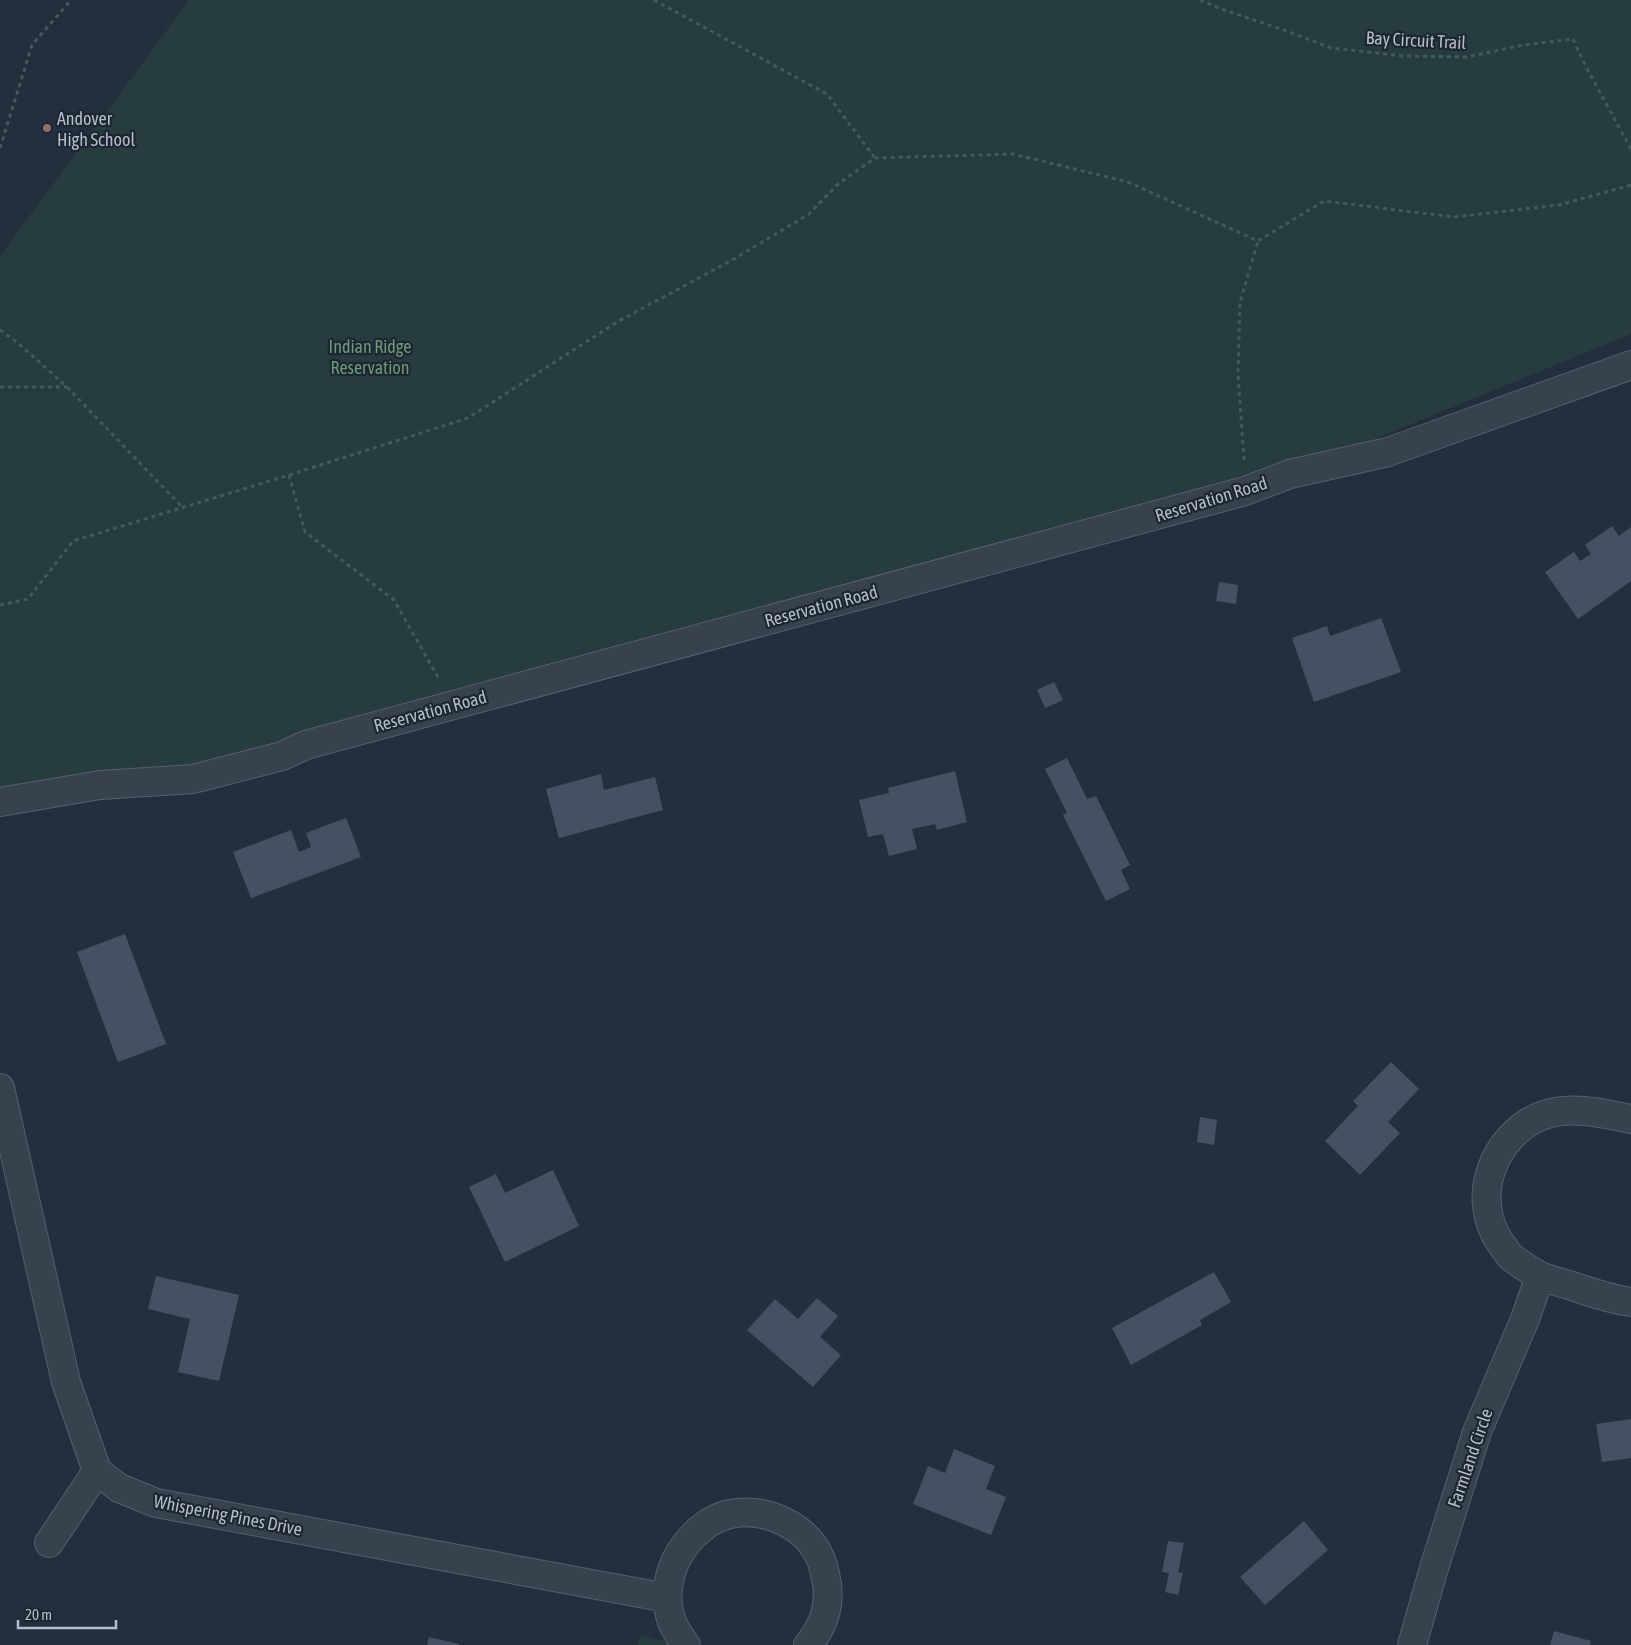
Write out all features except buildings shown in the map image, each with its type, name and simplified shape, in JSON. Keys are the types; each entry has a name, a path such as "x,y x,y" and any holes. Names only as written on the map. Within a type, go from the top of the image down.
{"street":[{"name":"Reservation Road","path":"0,802 100,785 193,779 282,756 306,745 1246,491 1290,474 1388,452 1631,365"},
{"path":"0,1088 66,1382 97,1471 49,1543"},
{"path":"1631,1119 1597,1112 1569,1111 1542,1116 1519,1129 1501,1149 1489,1173 1486,1203 1493,1232 1510,1256 1540,1276 1612,1299 1631,1302"},
{"name":"Farmland Circle","path":"1412,1645 1477,1432 1525,1320 1540,1276"},
{"name":"Whispering Pines Drive","path":"97,1471 119,1488 156,1503 667,1598"},
{"path":"686,1645 672,1623 667,1598 670,1570 683,1545 703,1526 728,1515 756,1513 783,1520 806,1536 821,1559 828,1586 827,1611 817,1635 808,1645"}],"path":[{"path":"0,148 32,45 71,0"},
{"path":"654,0 827,94 875,158"},
{"name":"Bay Circuit Trail","path":"1200,0 1331,48 1404,56 1467,58 1523,45 1573,38 1584,65 1631,149"},
{"path":"0,605 28,599 73,541 468,418 617,322 734,260 809,214 838,184 875,158 1013,154 1128,182 1258,241"},
{"path":"1246,491 1238,374 1240,302 1258,241 1324,201 1454,217 1558,205 1631,185"},
{"path":"0,330 18,343 67,387 183,508"},
{"path":"0,387 67,387"},
{"path":"289,475 305,532 394,600 441,681"}],"green space":[{"name":"Indian Ridge Reservation","path":"189,0 1631,0 1631,334 1290,474 306,745 100,785 0,795 0,256"},
{"path":"640,1635 678,1645 638,1645"}],"place":[{"name":"Andover High School","path":"47,128"}]}
